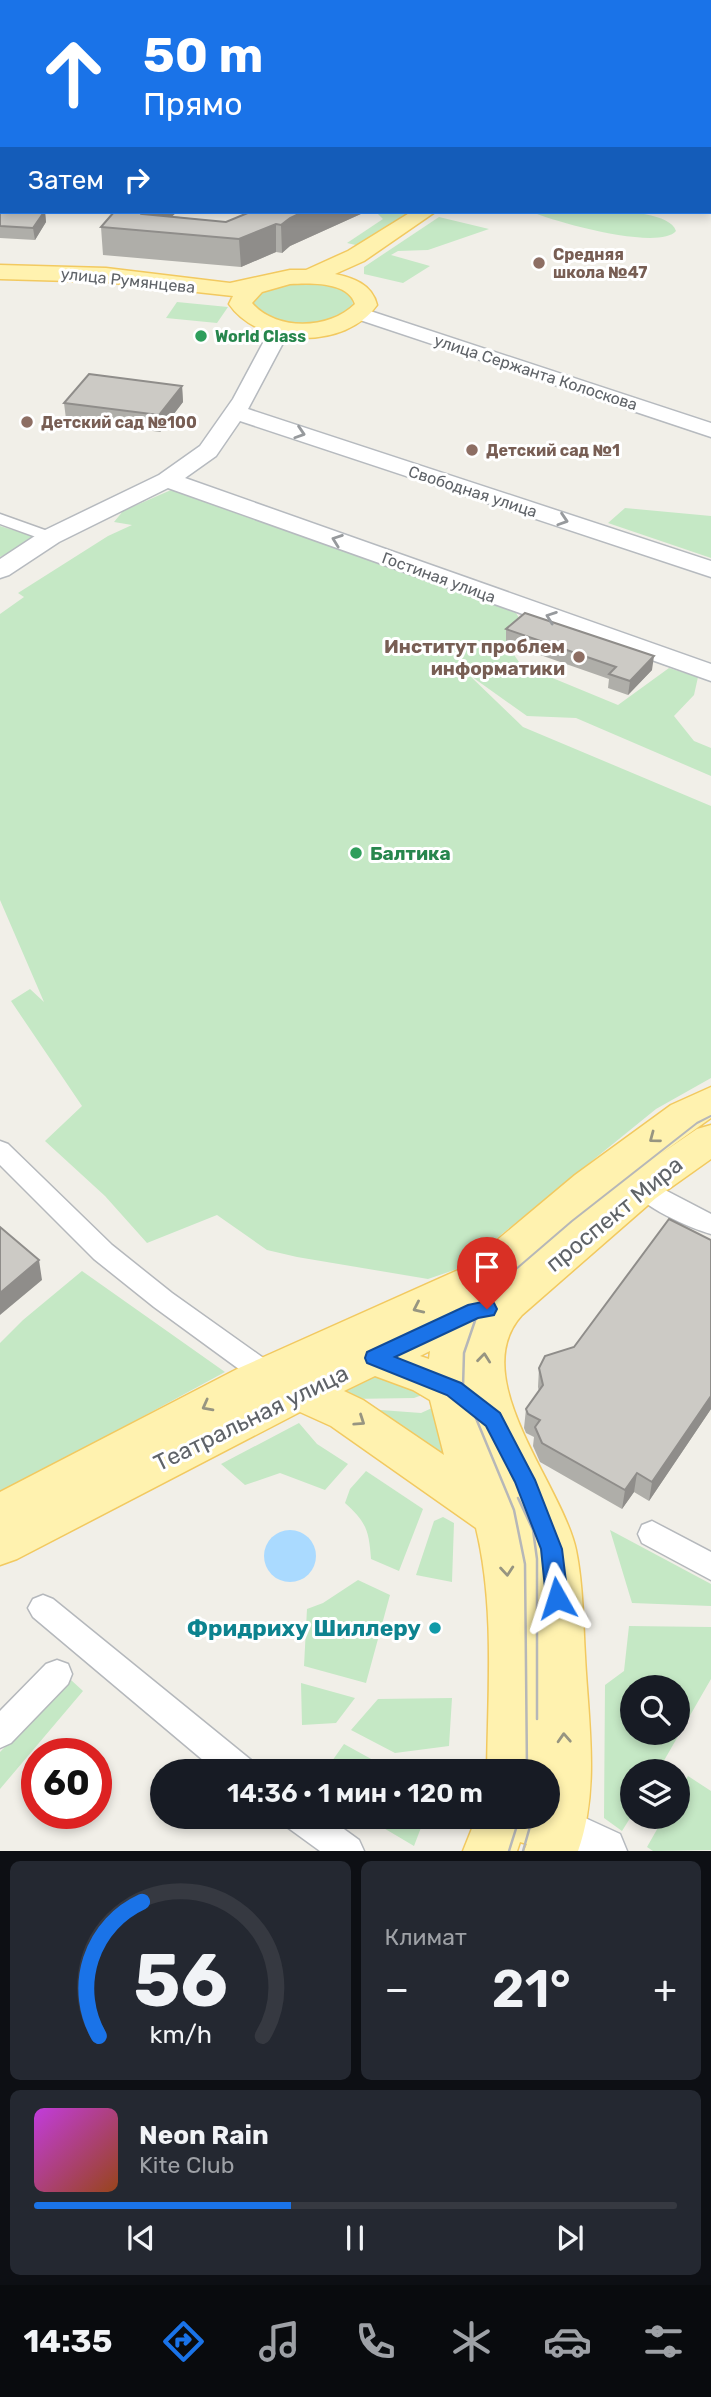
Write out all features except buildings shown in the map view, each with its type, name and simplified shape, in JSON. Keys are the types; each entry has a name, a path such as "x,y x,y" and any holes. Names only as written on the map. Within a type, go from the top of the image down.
{"main road":[{"path":"309,277 356,256 422,214"},
{"path":"342,282 342,272 356,256"},
{"name":"улица Румянцева","path":"0,272 106,275 230,290 256,286 272,280 309,277"},
{"path":"256,286 244,295 240,304 246,315 260,323 281,328 328,327 347,322 361,313 366,305 364,296 355,288 342,282 309,277"},
{"name":"улица Румянцева","path":"0,278 102,280 226,296 240,304"},
{"name":"улица Сержанта Колоскова","path":"361,313 711,430"},
{"path":"0,570 50,537 167,480 208,451 235,412 281,328"},
{"name":"Свободная улица","path":"235,412 711,569"},
{"name":"Гостиная улица","path":"167,480 711,673"},
{"name":"проспект Мира","path":"559,1837 565,1766 552,1549 524,1480 493,1419 481,1363 492,1319 494,1291 589,1186 685,1115 711,1101"},
{"name":"проспект Мира","path":"494,1291 711,1139"},
{"name":"Театральная улица","path":"0,1515 283,1383 374,1358 475,1310 494,1291"},
{"name":"Театральная улица","path":"0,1544 283,1383 333,1346 494,1291"},
{"path":"453,1322 449,1387 465,1451 496,1516 506,1554 513,1642 513,1759"},
{"path":"333,1346 374,1358 449,1387 493,1419"},
{"path":"283,1383 347,1413 496,1516"},
{"path":"490,1851 498,1829"}],"street":[{"path":"0,519 50,537"},
{"path":"0,1150 103,1252 163,1300 283,1383"},
{"path":"642,1187 678,1210 711,1225"},
{"path":"652,1534 711,1567"},
{"path":"43,1608 225,1759"},
{"path":"0,1733 57,1674"},
{"path":"317,1829 348,1851"}],"green space":[{"path":"378,214 411,214 360,246 347,243 383,219"},
{"path":"538,214 641,214 668,222 676,231 666,236 650,238 606,233"},
{"path":"439,217 489,229 428,250 398,251 391,255 430,266 403,283 364,274 364,267"},
{"path":"289,283 322,284 337,288 352,296 353,305 346,312 325,321 290,325 269,319 253,304 263,292"},
{"path":"177,302 228,307 217,323 166,318"},
{"name":"Балтика","path":"171,490 516,613 524,626 506,643 521,665 618,705 669,668 698,677 694,695 674,716 694,741 711,748 711,776 576,718 527,716 468,674 523,727 711,806 711,1078 656,1109 460,1268 428,1279 297,1257 267,1250 217,1215 147,1243 105,1196 45,1141 82,1106 11,1001 30,989 44,1002 0,900 0,614 24,597 18,593 108,536 132,525 114,522 123,511"},
{"path":"625,508 711,516 711,558 608,523"},
{"path":"0,526 39,538 0,557"},
{"path":"82,1271 225,1372 0,1494 0,1343 23,1320"},
{"path":"381,1371 425,1394 414,1398 350,1399 334,1391"},
{"path":"432,1408 463,1478 367,1409 421,1413"},
{"path":"299,1423 317,1444 348,1464 325,1490 280,1473 245,1485 221,1464"},
{"path":"366,1471 423,1509 399,1571 371,1559 365,1527 345,1503 350,1489"},
{"path":"443,1517 454,1523 452,1582 416,1575 434,1521"},
{"path":"610,1530 711,1584 711,1606 632,1603"},
{"path":"358,1580 390,1595 366,1683 304,1666 307,1609 323,1603"},
{"path":"629,1626 711,1627 711,1679 690,1715 690,1675 620,1675 620,1745 673,1745 665,1759 620,1759 622,1831 604,1818 605,1685 624,1671"},
{"path":"71,1680 83,1691 43,1738 21,1738 21,1764 0,1789 0,1752"},
{"path":"301,1683 355,1698 336,1723 302,1725"},
{"path":"452,1698 449,1746 395,1753 351,1730 378,1699"},
{"path":"344,1744 371,1759 333,1759"},
{"path":"690,1777 711,1791 711,1850 653,1851 647,1847 657,1829 690,1829"},
{"path":"385,1829 420,1829 414,1846"}],"water":[{"path":"290,1530 300,1532 308,1538 314,1546 314,1566 308,1574 300,1580 290,1582 280,1580 272,1574 266,1566 264,1556 266,1546 272,1538 280,1532"}],"tram line":[{"path":"495,1287 572,1221 697,1123 711,1116"},
{"path":"495,1287 479,1309 464,1353 463,1387 514,1510 525,1564 527,1759"},
{"path":"518,1498 533,1530 537,1559 537,1719"},
{"path":"509,1851 516,1829"},
{"path":"523,1851 529,1829"}],"place":[{"name":"Средняя школа №47","path":"539,263"},
{"name":"World Class","path":"201,336"},
{"name":"Детский сад №100","path":"27,422"},
{"name":"Детский сад №1","path":"472,450"},
{"name":"Институт проблем информатики","path":"579,657"},
{"name":"Балтика","path":"356,853"},
{"name":"Фридриху Шиллеру","path":"435,1628"}],"route":[{"path":"487,1309 475,1310 374,1358 429,1377 454,1389 493,1419 524,1480 552,1549 557,1598"}]}
